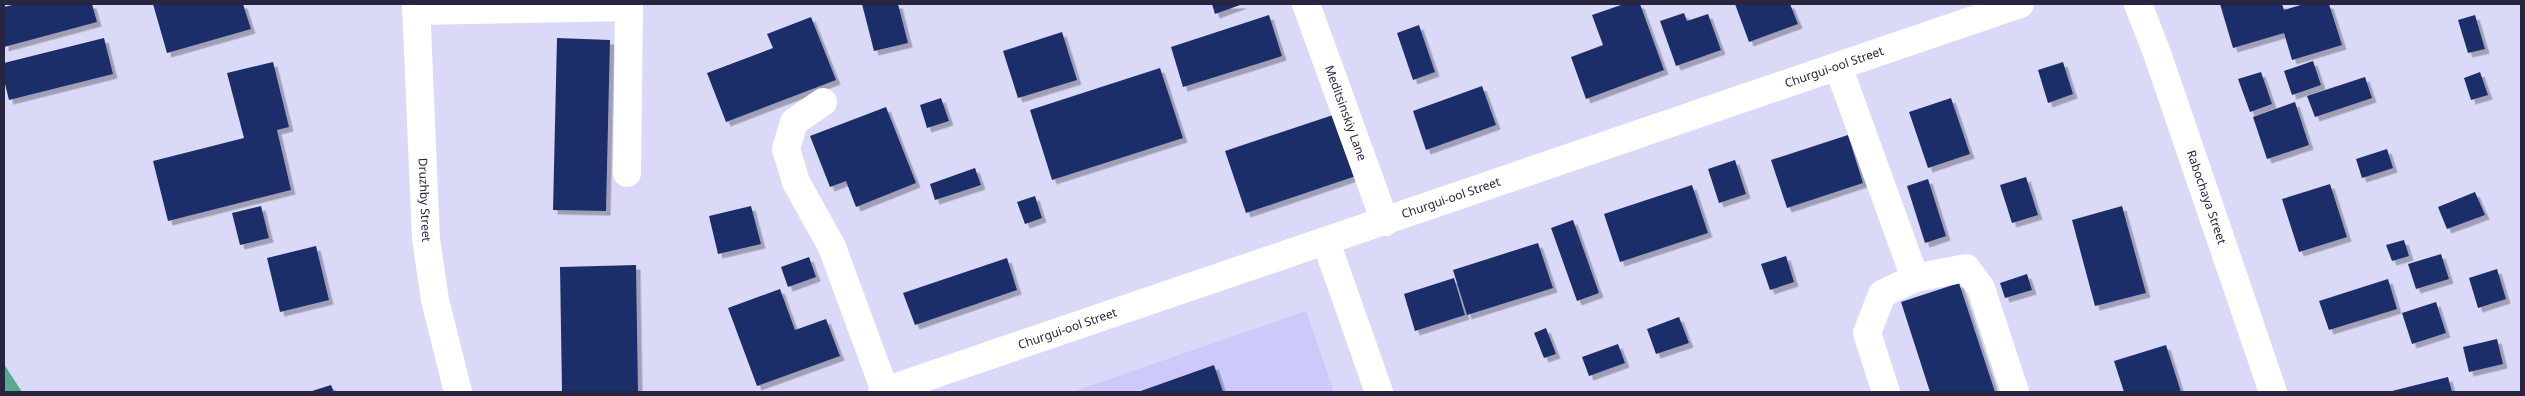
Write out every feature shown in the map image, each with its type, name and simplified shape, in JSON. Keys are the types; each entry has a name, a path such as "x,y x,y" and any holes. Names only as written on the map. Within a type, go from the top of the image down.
{"street":[{"name":"Meditsinskiy Lane","path":"1306,4 1385,222"},
{"name":"Churgui-ool Street","path":"883,392 2020,4"},
{"name":"Rabochaya Street","path":"2138,4 2273,392"},
{"path":"416,7 629,5 627,173"},
{"name":"Druzhby Street","path":"416,7 426,239 435,300 458,392"},
{"path":"1838,66 1914,278"},
{"path":"823,102 794,122 786,149 796,182 832,247 883,392"},
{"path":"1326,242 1379,392"},
{"path":"1886,392 1867,333 1882,294 1914,278 1966,268 1981,288 2015,392"}],"shaded area":[{"path":"1306,311 1334,392 1072,392"},
{"path":"4,364 22,392 4,392"}],"building":[{"path":"16,4 92,4 97,22 4,47 4,7"},
{"path":"153,4 243,4 251,29 167,53"},
{"path":"862,4 898,4 908,43 874,51"},
{"path":"1212,4 1243,4 1215,14"},
{"path":"1624,4 1640,4 1664,70 1586,99 1571,57 1603,45 1592,15"},
{"path":"1735,4 1790,4 1798,24 1749,42"},
{"path":"2220,4 2282,4 2284,10 2304,4 2329,4 2342,45 2292,60 2284,33 2233,48"},
{"path":"1684,13 1687,21 1708,14 1721,50 1676,66 1660,21"},
{"path":"1269,15 1282,56 1183,87 1171,47"},
{"path":"2475,15 2485,49 2468,53 2458,20"},
{"path":"811,17 836,80 726,122 707,73 773,48 767,34"},
{"path":"1419,25 1435,72 1413,80 1397,33"},
{"path":"1062,32 1077,80 1018,98 1003,51"},
{"path":"104,38 113,74 9,100 4,80 4,63"},
{"path":"557,38 610,40 606,211 553,210"},
{"path":"2313,61 2321,85 2292,95 2284,71"},
{"path":"273,62 289,127 277,130 291,190 168,221 153,161 244,138 227,73"},
{"path":"2063,62 2073,94 2048,103 2038,70"},
{"path":"1160,68 1183,138 1052,180 1030,110"},
{"path":"2261,72 2272,104 2250,112 2238,79"},
{"path":"2480,72 2488,95 2471,100 2464,78"},
{"path":"2365,77 2372,98 2315,117 2307,96"},
{"path":"1482,86 1496,125 1426,150 1413,111"},
{"path":"941,98 949,121 927,128 920,105"},
{"path":"1951,98 1970,154 1928,168 1909,112"},
{"path":"2295,102 2309,145 2267,159 2253,117"},
{"path":"886,107 916,183 856,207 846,181 830,187 810,136"},
{"path":"1336,114 1356,176 1246,213 1225,151"},
{"path":"1848,135 1863,183 1787,208 1771,160"},
{"path":"2387,149 2393,168 2362,178 2356,159"},
{"path":"1735,160 1746,194 1719,203 1708,169"},
{"path":"975,168 981,185 935,200 930,184"},
{"path":"2026,177 2038,215 2012,223 2000,185"},
{"path":"1928,179 1946,236 1925,243 1907,186"},
{"path":"2330,184 2347,237 2299,252 2282,199"},
{"path":"1692,185 1708,233 1620,262 1604,214"},
{"path":"2475,192 2485,215 2447,229 2438,207"},
{"path":"1035,196 1042,218 1025,224 1017,202"},
{"path":"261,206 269,238 240,245 232,213"},
{"path":"751,206 761,244 718,254 709,216"},
{"path":"2122,206 2146,293 2095,306 2072,220"},
{"path":"1573,220 1599,293 1577,301 1551,228"},
{"path":"2404,240 2409,256 2392,261 2386,245"},
{"path":"1538,243 1553,288 1467,315 1453,270"},
{"path":"316,246 329,300 280,312 267,258"},
{"path":"2441,254 2449,279 2416,289 2408,264"},
{"path":"1786,256 1794,282 1770,290 1761,264"},
{"path":"809,257 816,277 788,287 781,267"},
{"path":"1007,258 1017,290 915,325 903,293"},
{"path":"636,265 638,392 562,392 560,267"},
{"path":"2497,269 2506,299 2478,308 2469,278"},
{"path":"2027,274 2032,290 2005,298 2000,283"},
{"path":"1454,278 1465,315 1415,331 1404,294"},
{"path":"2388,279 2397,309 2329,330 2319,301"},
{"path":"1959,283 1995,392 1930,392 1901,302"},
{"path":"780,289 795,330 826,319 840,356 757,386 728,308"},
{"path":"2436,302 2446,333 2412,344 2402,313"},
{"path":"1679,317 1689,343 1656,354 1647,329"},
{"path":"1546,328 1556,354 1544,358 1534,333"},
{"path":"2497,339 2503,364 2469,372 2463,347"},
{"path":"1618,344 1625,363 1589,376 1582,357"},
{"path":"2166,345 2181,392 2124,392 2114,361"},
{"path":"1214,365 1223,392 1138,392"},
{"path":"2448,377 2452,392 2388,392"},
{"path":"331,385 334,392 309,392"}]}
